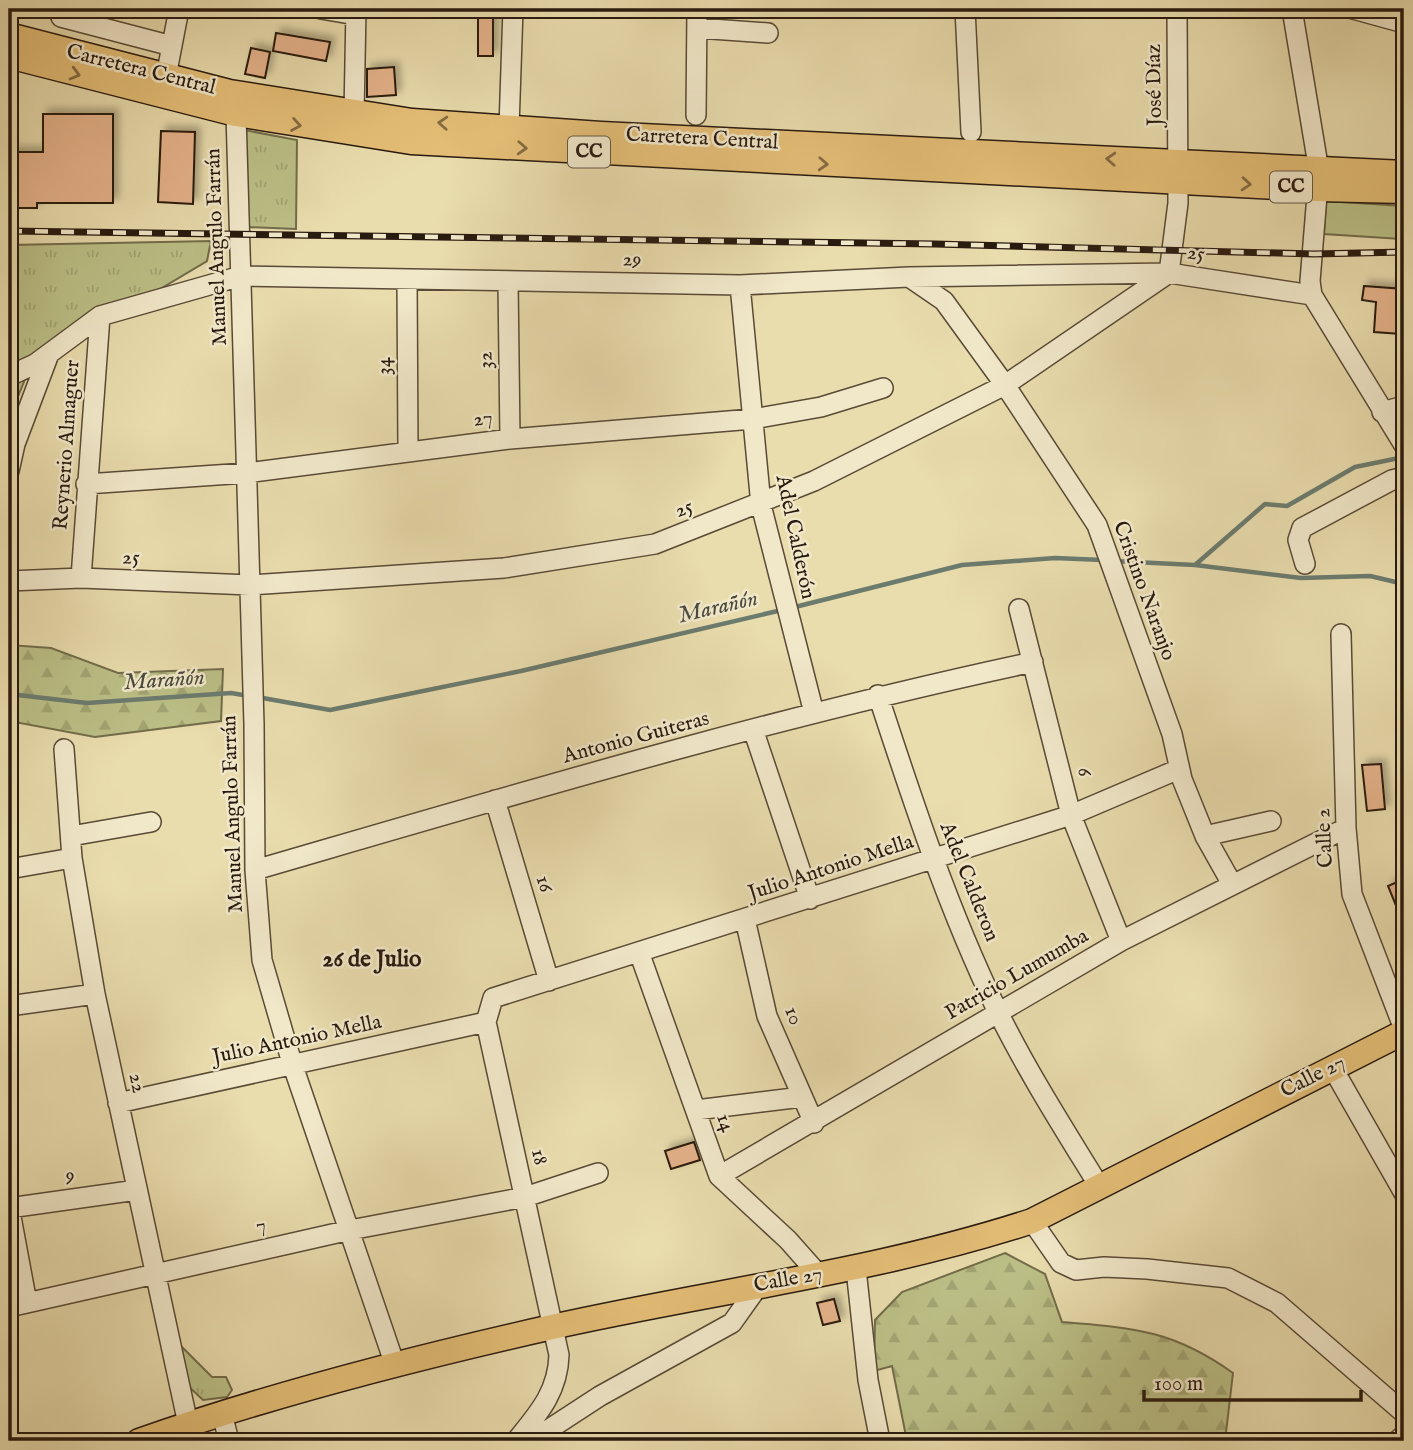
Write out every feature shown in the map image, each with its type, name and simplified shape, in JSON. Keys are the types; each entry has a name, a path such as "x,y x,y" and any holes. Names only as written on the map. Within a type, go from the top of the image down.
{"main road":[{"name":"Carretera Central","path":"9,35 55,47 236,114 411,142 1179,171"},
{"name":"Carretera Central","path":"9,56 164,88 412,121 1318,180 1404,191"},
{"name":"Carretera Central","path":"1318,180 1404,173"},
{"name":"Calle 27","path":"139,1441 188,1424 395,1365 553,1327 759,1285 856,1269 947,1247 1032,1221 1404,1030"}],"street":[{"path":"164,88 179,9"},
{"path":"321,9 356,12 354,114"},
{"path":"509,127 513,9"},
{"path":"964,9 971,132"},
{"name":"José Díaz","path":"1169,273 1179,171 1177,9"},
{"path":"1292,9 1318,180 1310,281 1312,295 1402,441"},
{"path":"1353,9 1404,23"},
{"path":"55,47 55,13 172,46"},
{"path":"696,116 697,18 768,33"},
{"name":"Manuel Angulo Farrán","path":"236,114 254,724 255,870 262,960 292,1063 395,1365"},
{"name":"29","path":"100,316 241,276 740,285 909,277 1169,273"},
{"name":"25","path":"9,581 81,578 250,585 504,568 655,544 761,505 814,481 1005,385 1169,273 1312,295"},
{"name":"Cristino Naranjo","path":"909,277 944,301 1005,385 1097,525 1172,734 1179,769 1205,835 1232,884"},
{"name":"34","path":"407,279 408,452"},
{"name":"32","path":"508,281 510,439"},
{"name":"Adel Calderón","path":"740,285 761,505 814,713"},
{"path":"9,376 50,353 100,316"},
{"name":"Reynerio Almaguer","path":"81,578 100,316"},
{"path":"9,471 17,438 50,353"},
{"name":"27","path":"86,484 246,473 510,439 753,419 821,407 883,388"},
{"path":"1382,412 1404,406"},
{"path":"1305,564 1298,540 1302,528 1392,480 1404,477"},
{"name":"6","path":"1019,609 1071,816 1121,941"},
{"name":"Calle 2","path":"1341,634 1346,828 1352,894 1404,1030"},
{"name":"Antonio Guiteras","path":"255,870 495,800 878,695 1033,662"},
{"name":"Adel Calderon","path":"878,695 933,860 998,1011 1099,1186"},
{"path":"753,729 810,899"},
{"name":"22","path":"64,748 72,858 95,994 188,1424"},
{"name":"Julio Antonio Mella","path":"493,998 1071,816 1179,769"},
{"name":"16","path":"495,800 549,981"},
{"path":"1205,835 1271,821"},
{"path":"71,836 151,822"},
{"name":"Patricio Lumumba","path":"719,1176 814,1123 998,1011 1121,941 1346,828"},
{"path":"9,869 72,858"},
{"name":"10","path":"745,919 767,1016 814,1123"},
{"name":"14","path":"639,953 719,1176 788,1240 819,1275"},
{"path":"9,1006 95,994"},
{"name":"18","path":"493,998 486,1022 559,1355 555,1384 544,1407 516,1441"},
{"name":"Julio Antonio Mella","path":"118,1102 486,1022"},
{"path":"1332,1067 1404,1192"},
{"path":"696,1110 802,1097"},
{"name":"7","path":"18,1305 154,1272 350,1230 525,1197 598,1173"},
{"name":"9","path":"9,1207 136,1190"},
{"path":"9,1207 18,1305"},
{"path":"1032,1221 1061,1262 1076,1270 1104,1267 1147,1269 1228,1278 1277,1303 1404,1413"},
{"path":"856,1269 868,1380 880,1441"},
{"path":"531,1441 600,1396 732,1322 759,1285"},
{"path":"222,1415 229,1441"},
{"path":"1397,1441 1404,1435"}],"green space":[{"path":"244,130 297,140 296,229 246,227"},
{"path":"1326,201 1403,206 1401,239 1324,234"},
{"path":"211,241 207,261 160,289 117,302 34,357 9,419 9,245"},
{"path":"9,645 51,648 118,673 223,669 221,721 95,737 9,721"},
{"path":"1005,1253 1045,1274 1062,1322 1111,1326 1152,1334 1191,1348 1233,1373 1225,1441 907,1441 892,1366 874,1371 875,1320 902,1292"},
{"path":"181,1346 212,1377 226,1377 232,1390 227,1397 203,1400 188,1386 176,1347"}],"building":[{"path":"478,9 493,9 493,56 478,56"},
{"path":"276,33 330,42 326,61 273,51"},
{"path":"251,48 270,52 265,78 245,74"},
{"path":"394,67 396,95 367,97 367,69"},
{"path":"43,114 113,114 113,203 37,203 37,208 9,208 9,152 43,152"},
{"path":"161,131 195,132 193,204 158,202"},
{"path":"1364,286 1404,289 1401,334 1374,332 1376,302 1362,300"},
{"path":"1381,764 1385,809 1367,811 1362,765"},
{"path":"1404,879 1404,925 1388,886"},
{"path":"694,1142 700,1160 671,1169 665,1151"},
{"path":"834,1299 840,1321 823,1325 817,1303"}],"waterway":[{"name":"Marañón","path":"1114,561 1195,565 1265,504 1287,506 1355,467 1404,457"},
{"name":"Marañón","path":"791,608 962,565 1055,558 1102,560"},
{"path":"1195,565 1301,578 1370,576 1404,584"},
{"name":"Marañón","path":"257,697 330,710 521,671 782,610"},
{"name":"Marañón","path":"9,694 87,703 231,693 249,696"}],"railway":[{"path":"9,231 935,244 1314,254 1404,252"}],"district":[{"name":"26 de Julio","path":"372,959"}]}
